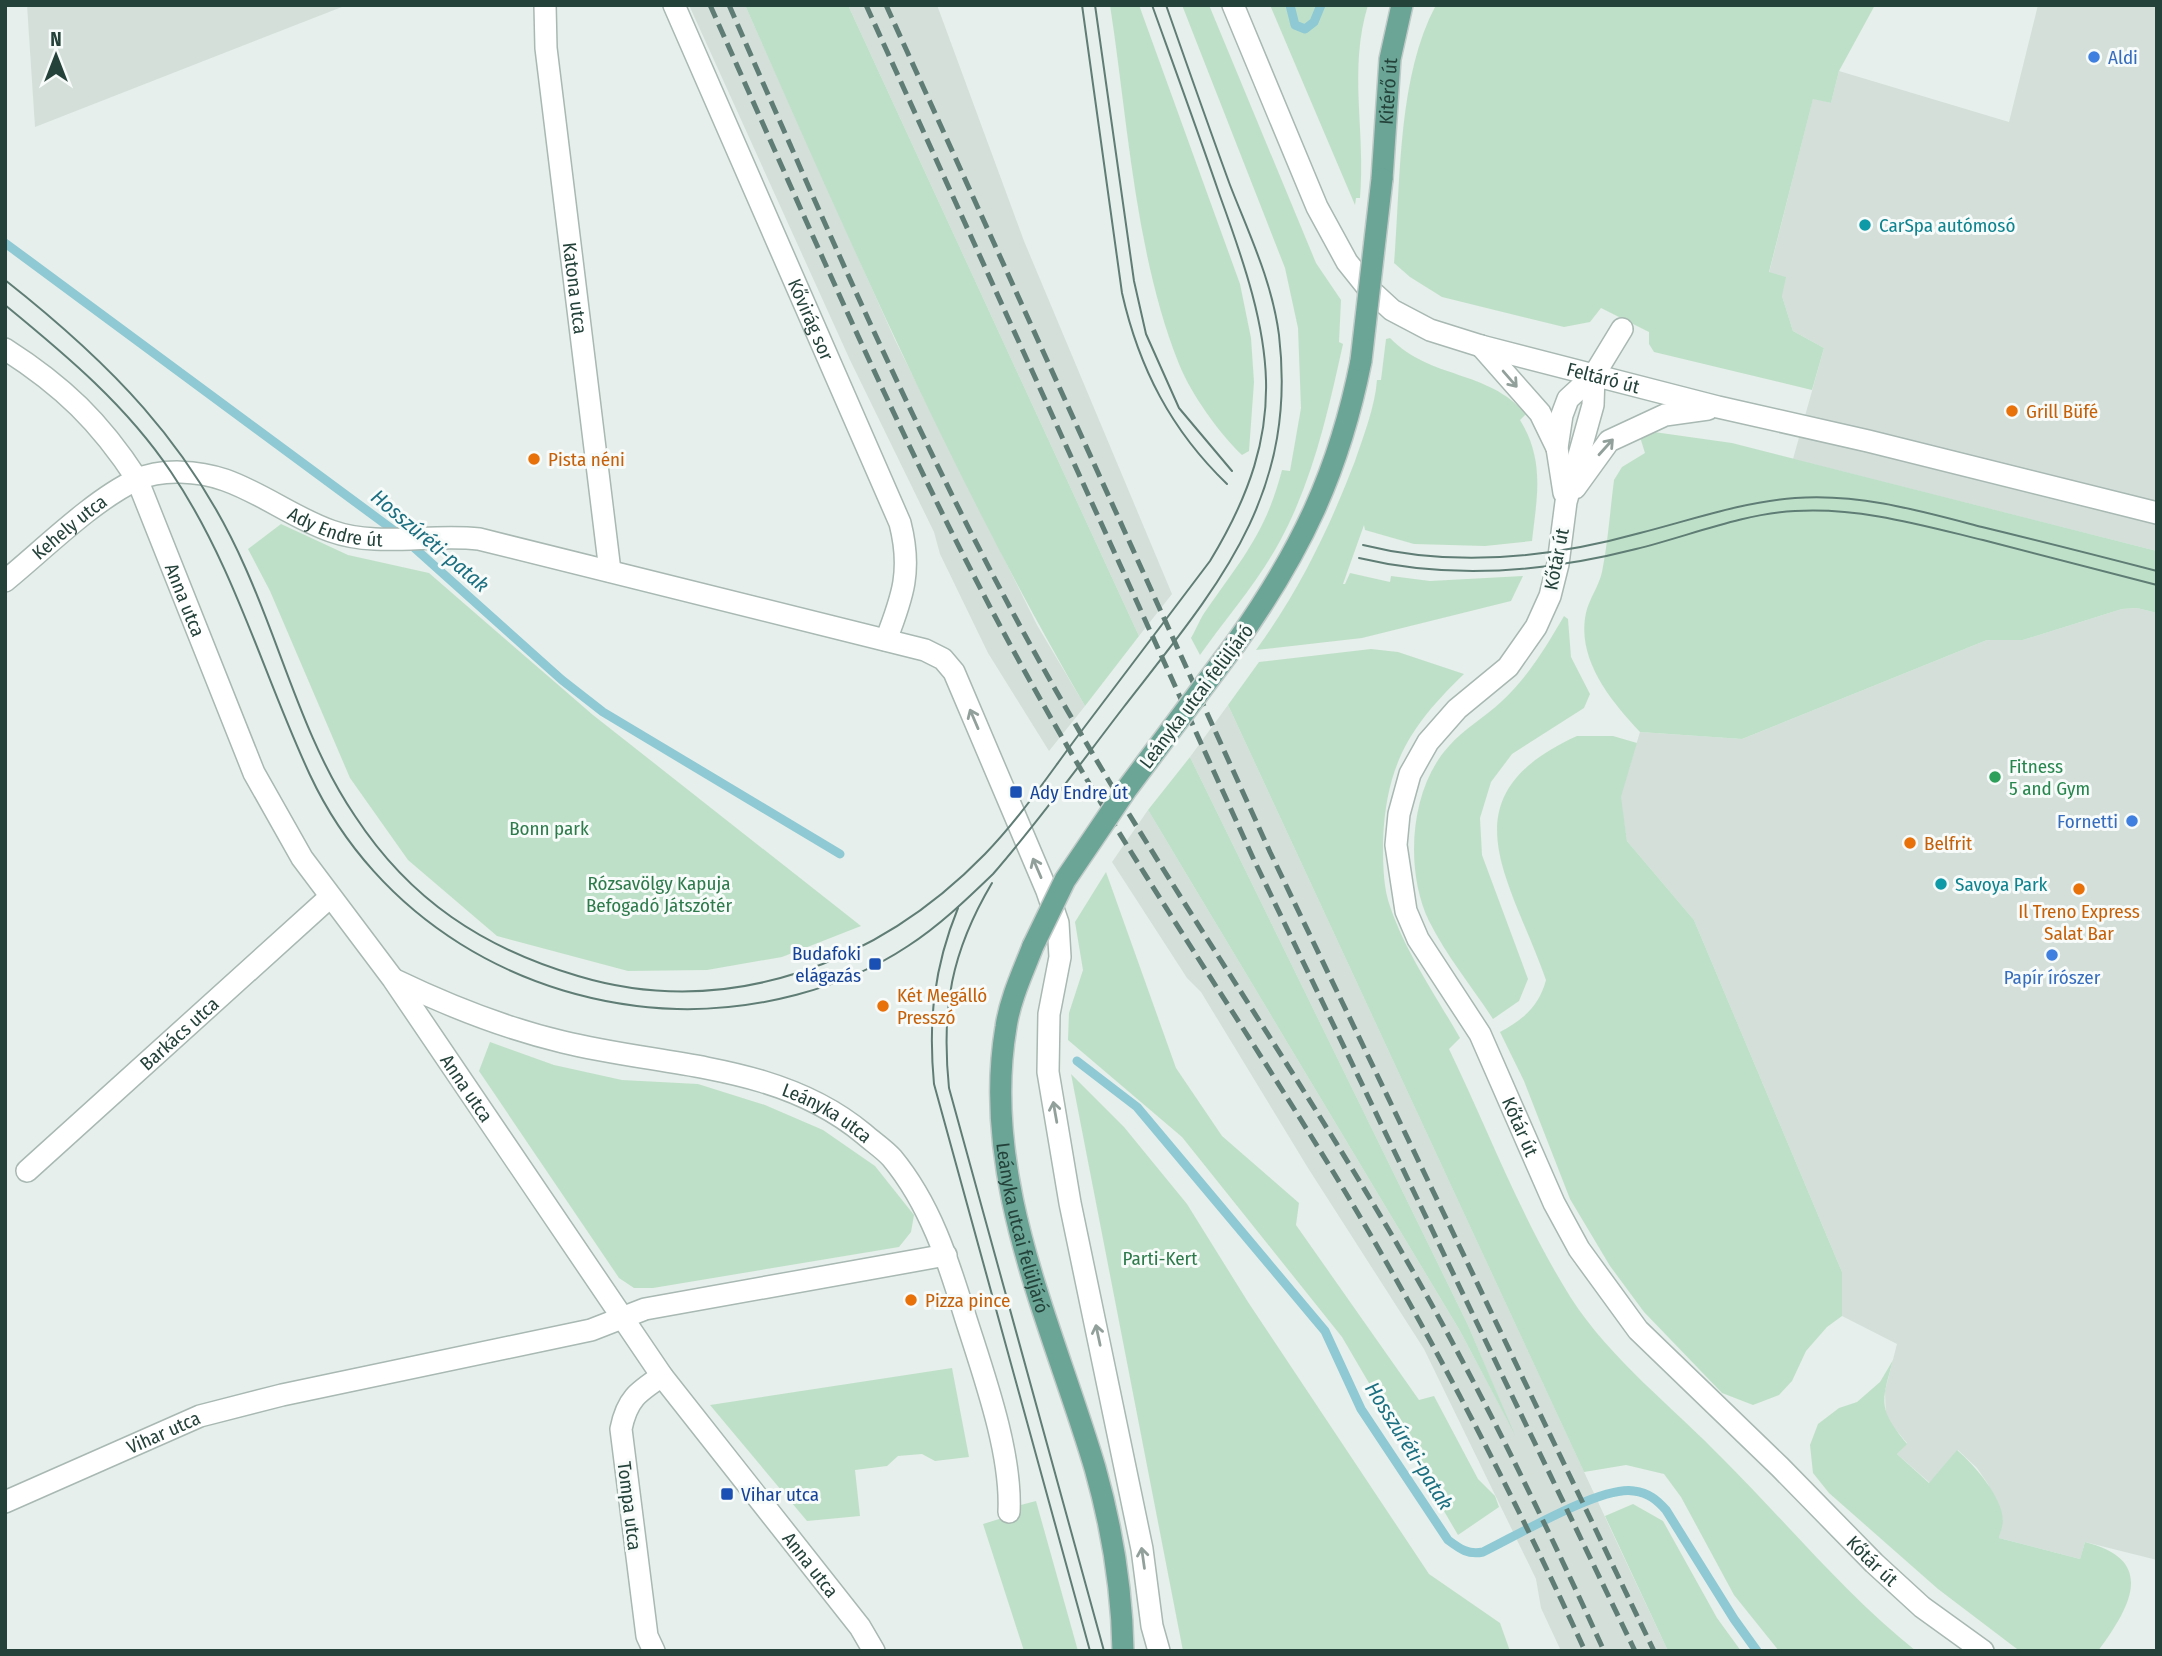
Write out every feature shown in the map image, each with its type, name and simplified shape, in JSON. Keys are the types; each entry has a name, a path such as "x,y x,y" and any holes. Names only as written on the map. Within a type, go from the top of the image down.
{"main road":[{"name":"Kitérő út","path":"1382,179 1390,60 1402,5"},
{"name":"Leányka utcai felüljáró","path":"1122,1606 1115,1551 1095,1469 1027,1258 1010,1185 1001,1128 1000,1080 1006,1025 1033,946 1065,880 1126,790 1273,590 1307,530 1349,421 1361,361 1382,179"},
{"path":"1122,1606 1123,1651"},
{"path":"1122,1606 1133,1651"}],"street":[{"name":"Katona utca","path":"545,5 548,62 610,571"},
{"name":"Kővirág sor","path":"674,5 900,523 906,548 907,575 886,640"},
{"name":"Feltáró út","path":"1233,5 1317,207 1347,262 1367,287 1392,310 1430,330 1481,346 1718,407 1880,443 2157,513"},
{"path":"1594,375 1622,329"},
{"name":"Kőtár út","path":"1481,346 1540,413 1558,448 1566,502"},
{"path":"5,349 73,397 116,446 137,479"},
{"name":"Kőtár út","path":"1558,448 1568,399 1594,375"},
{"name":"Kőtár út","path":"1594,375 1593,405 1566,502 1558,564 1550,596 1536,627 1508,667 1457,709 1427,742 1410,774 1399,814 1396,845 1406,911 1418,940 1480,1034 1554,1203 1579,1249 1638,1330 1780,1467 1874,1563 1922,1607 1983,1651"},
{"name":"Kőtár út","path":"1566,502 1609,441 1665,415 1718,407"},
{"name":"Ady Endre út","path":"137,479 172,472 224,479 330,531 381,540 438,536 479,538 925,650 943,659 954,672 1058,923 1060,957 1049,1014 1048,1072 1070,1203 1142,1549 1152,1626 1159,1651"},
{"name":"Kehely utca","path":"5,581 113,494 137,479"},
{"name":"Anna utca","path":"137,479 254,773 302,858 393,979 620,1318 662,1376 860,1627 874,1651"},
{"name":"Barkács utca","path":"27,1171 330,897"},
{"name":"Leányka utca","path":"393,979 460,1011 565,1043 663,1058 756,1079 805,1096 850,1122 891,1156 915,1190 946,1255 993,1407 1009,1512"},
{"name":"Vihar utca","path":"5,1502 200,1416 282,1395 591,1330 645,1309 946,1255"},
{"name":"Tompa utca","path":"654,1651 647,1636 621,1429 625,1408 639,1391 662,1376"}],"shaded area":[{"path":"27,5 347,5 35,127"},
{"path":"689,5 745,5 895,340 1037,625 1085,706 1049,751 988,653 940,554 934,532 850,360"},
{"path":"848,5 937,5 1024,241 1172,594 1139,636"},
{"path":"2038,5 2157,5 2157,551 1793,459 1824,348 1793,331 1782,296 1769,273 1813,98 1831,103 1839,71 2009,122"},
{"name":"Savoya Park","path":"2137,608 2157,613 2157,1560 2085,1542 2080,1559 1999,1538 2003,1520 1988,1484 1977,1468 1958,1450 1930,1483 1897,1454 1907,1443 1886,1418 1885,1391 1897,1344 1842,1316 1842,1272 1694,920 1627,841 1620,798 1640,732 1742,739 1987,640 2023,640 2122,609"},
{"path":"1228,705 1668,1651 1561,1651 1541,1608 1536,1579 1424,1349 1308,1168 1201,992 1187,978 1112,862 1148,810 1460,1331 1510,1425 1468,1325 1190,757"}],"green space":[{"path":"745,5 848,5 1139,636 1085,706 991,535 905,360"},
{"path":"1110,5 1139,5 1240,284 1251,338 1254,382 1249,451 1242,455 1198,400 1179,364 1164,322 1152,278 1135,187"},
{"path":"1182,5 1209,5 1316,263 1341,300 1339,342 1343,344 1318,445 1292,518 1262,571 1200,655 1191,638 1205,612 1252,544 1276,492 1282,470 1290,471 1301,408 1298,328 1285,268"},
{"path":"1270,5 1368,5 1359,53 1361,173 1360,198 1356,198 1355,205"},
{"path":"1436,5 1875,5 1839,71 1831,103 1813,99 1769,272 1786,277 1782,296 1793,331 1824,348 1812,390 1654,352 1649,344 1649,332 1601,308 1590,322 1564,327 1442,297 1410,277 1394,263 1407,97 1423,34"},
{"path":"1390,338 1423,361 1494,389 1526,414 1520,420 1533,450 1537,479 1532,541 1485,546 1414,544 1365,530 1364,525 1343,584 1350,573 1390,582 1391,576 1430,581 1523,576 1511,601 1362,638 1256,650 1299,582 1335,511 1365,431 1377,380 1381,380 1386,339"},
{"path":"1654,432 1732,443 2157,551 2157,613 2137,608 2122,609 2023,640 1987,640 1742,739 1640,732 1598,678 1586,647 1584,630 1587,608 1602,572 1614,480 1622,467 1645,453 1640,437"},
{"name":"Bonn park","path":"281,524 348,555 429,573 593,715 861,926 782,957 707,970 628,971 497,936 408,860 350,778 270,591 248,549"},
{"path":"1564,616 1568,619 1571,657 1590,694 1584,708 1512,754 1491,782 1480,818 1482,855 1528,979 1519,1001 1493,1019 1443,946 1421,900 1414,854 1419,806 1436,763 1461,734 1501,702 1520,682"},
{"path":"1371,649 1398,652 1464,674 1415,729 1396,768 1385,814 1385,886 1402,936 1460,1038 1449,1049 1521,1207 1553,1268 1587,1321 1624,1363 1724,1460 1865,1606 1916,1651 1779,1651 1734,1595 1681,1497 1664,1474 1626,1465 1584,1472 1228,705 1259,662"},
{"path":"1577,736 1613,736 1637,743 1621,797 1627,841 1694,920 1842,1272 1842,1316 1827,1327 1806,1351 1792,1381 1779,1395 1753,1405 1722,1393 1644,1312 1610,1266 1570,1199 1524,1081 1500,1032 1529,1011 1546,980 1505,874 1498,842 1499,813 1511,785 1536,760"},
{"path":"1190,757 1468,1325 1515,1435 1460,1331 1148,810"},
{"path":"1106,872 1176,1068 1222,1136 1299,1203 1296,1225 1419,1400 1434,1396 1478,1479 1495,1496 1499,1507 1458,1535 1342,1337 1182,1137 1068,1040 1069,1013 1083,970 1075,922"},
{"path":"490,1042 554,1065 622,1080 698,1084 765,1105 823,1130 875,1166 914,1215 911,1232 899,1247 653,1288 634,1288 619,1278 479,1071"},
{"name":"Parti-Kert","path":"1071,1074 1124,1127 1187,1204 1248,1302 1429,1574 1500,1623 1510,1651 1183,1651"},
{"path":"1893,1360 1886,1387 1885,1405 1891,1422 1907,1444 1897,1454 1929,1483 1957,1450 1979,1473 1998,1502 2003,1521 1999,1538 2080,1559 2085,1542 2108,1550 2122,1560 2129,1573 2131,1586 2120,1618 2098,1651 2017,1649 1938,1589 1829,1493 1813,1473 1810,1445 1818,1424 1839,1408 1857,1402 1880,1382"},
{"path":"952,1368 969,1457 935,1461 922,1454 898,1456 887,1466 855,1470 860,1516 807,1521 710,1405"},
{"path":"1036,1501 1078,1651 1024,1651 983,1524 1012,1515 1013,1507"},
{"path":"1633,1504 1663,1521 1717,1618 1741,1651 1668,1651 1605,1516"}],"waterway":[{"path":"1290,5 1295,25 1305,29 1314,22 1321,5"},
{"name":"Hosszúréti-patak","path":"5,243 400,535 562,680 603,712 840,854"},
{"name":"Hosszúréti-patak","path":"1077,1061 1137,1107 1325,1331 1361,1409 1448,1540 1464,1550 1483,1552 1581,1503 1620,1491 1644,1493 1666,1510 1757,1651"}],"tram line":[{"path":"1082,5 1122,293 1129,321 1148,372 1174,420 1189,442 1227,484"},
{"path":"1095,5 1134,281 1146,334 1179,408 1232,471"},
{"path":"5,280 79,342 112,374 144,408 199,482 245,567 308,726 337,787 376,846 400,873 452,917 480,935 543,965 634,988 690,991 745,986 798,973 849,952 898,925 943,892 985,854 1024,809 1210,561 1237,512 1254,466 1264,423 1266,380 1262,338 1238,247 1152,5"},
{"path":"5,305 73,362 115,403 171,472 213,544 310,775 339,826 374,871 414,911 460,944 510,970 563,990 619,1003 706,1009 767,1002 797,995 855,975 908,946 941,921 993,874 1189,622 1243,538 1263,493 1276,445 1282,393 1276,315 1259,258 1166,5"},
{"path":"1363,545 1398,552 1467,558 1537,554 1606,542 1756,503 1819,497 1913,509 2157,571"},
{"path":"1359,558 1428,569 1463,571 1533,568 1602,557 1755,516 1819,510 1866,514 1913,523 2157,585"},
{"path":"992,883 967,933 952,982 947,1032 949,1088 1104,1651"},
{"path":"958,908 943,952 935,994 932,1038 934,1084 1090,1651"}],"railway":[{"path":"710,5 875,373 963,555 1010,644 1092,788 1367,1228 1496,1467 1585,1651"},
{"path":"729,5 889,365 1022,629 1112,787 1334,1139 1419,1282 1516,1465 1604,1651"},
{"path":"866,5 1254,860 1635,1651"},
{"path":"886,5 1270,852 1654,1651"}],"place":[{"name":"Aldi","path":"2094,57"},
{"name":"CarSpa autómosó","path":"1865,225"},
{"name":"Grill Büfé","path":"2012,411"},
{"name":"Pista néni","path":"534,459"},
{"name":"Fitness 5 and Gym","path":"1995,777"},
{"name":"Ady Endre út","path":"1016,792"},
{"name":"Fornetti","path":"2132,821"},
{"name":"Belfrit","path":"1910,843"},
{"name":"Savoya Park","path":"1941,884"},
{"name":"Il Treno Express Salat Bar","path":"2079,889"},
{"name":"Papír írószer","path":"2052,955"},
{"name":"Budafoki elágazás","path":"875,964"},
{"name":"Két Megálló Presszó","path":"883,1006"},
{"name":"Pizza pince","path":"911,1300"},
{"name":"Vihar utca","path":"727,1494"}],"park label":[{"name":"Rózsavölgy Kapuja Befogadó Játszótér","path":"659,894"}]}
